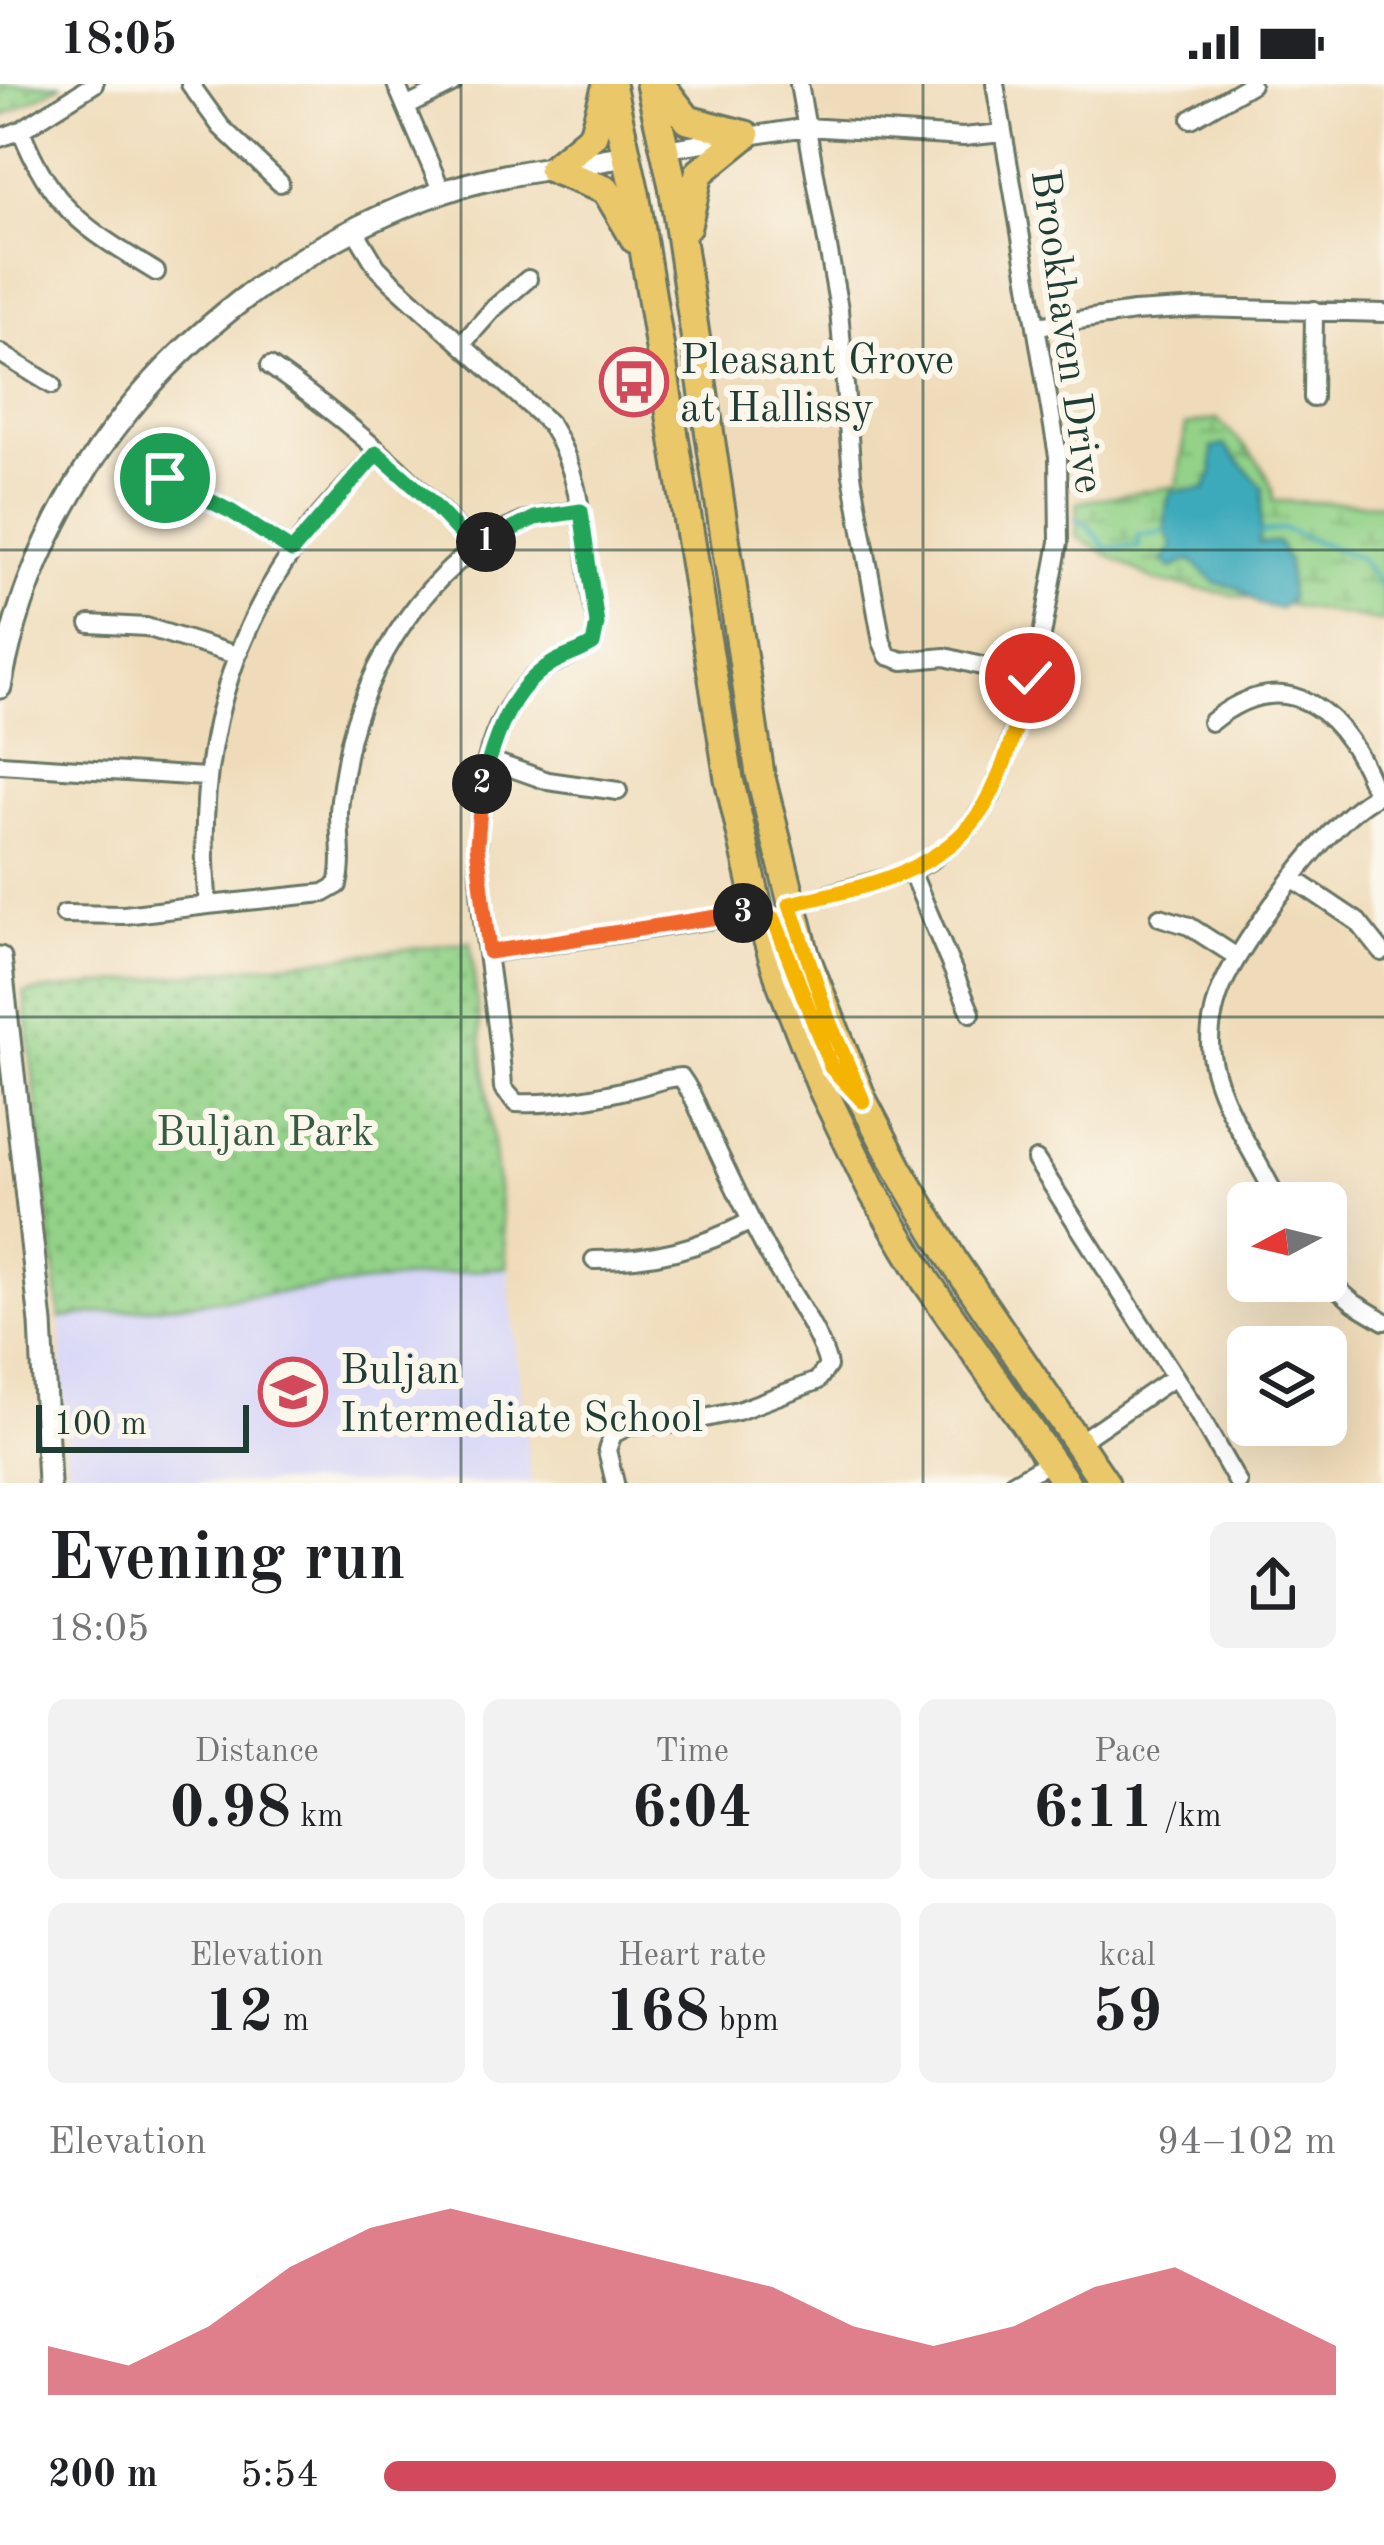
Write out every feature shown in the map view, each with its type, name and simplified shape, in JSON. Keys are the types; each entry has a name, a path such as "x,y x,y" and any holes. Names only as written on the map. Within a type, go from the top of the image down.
{"main road":[{"path":"609,84 646,262 729,779 759,912 806,1048 870,1186 926,1281 1059,1472 1068,1464 1084,1483"},
{"path":"552,169 590,141 609,84"},
{"path":"650,84 683,254 760,774 790,904 828,1019 863,1101 954,1262 1105,1483"},
{"path":"660,84 688,119 746,135"},
{"path":"683,254 699,172 746,135"},
{"path":"552,169 606,190 646,262"},
{"path":"759,912 774,919 781,930 831,1067 863,1101"}],"street":[{"path":"0,138 94,84"},
{"path":"190,84 221,127 280,183"},
{"path":"396,84 442,192"},
{"path":"408,106 452,84"},
{"path":"800,84 839,310 852,475 881,642 888,656 903,661 945,657 1030,678"},
{"name":"Brookhaven Drive","path":"790,904 910,871 952,845 979,815 1002,769 1052,596 1060,498 1058,456 994,84"},
{"path":"1191,119 1251,84"},
{"path":"665,149 807,128 963,136 1003,133"},
{"path":"21,130 48,188 69,213 156,272"},
{"path":"1,672 48,539 92,460 178,352 222,313 295,261 354,229 442,192 627,156"},
{"path":"354,229 377,267 549,423 572,466 581,511 597,624 593,644 555,661 518,694 489,760 477,817 503,1088 516,1103 537,1104 681,1077 696,1096 751,1221 806,1323 824,1346 828,1366 817,1381 738,1411 681,1423 629,1426 613,1434 607,1450 615,1483"},
{"path":"462,344 528,279"},
{"path":"1037,326 1156,310 1384,313"},
{"path":"1313,398 1314,310"},
{"path":"0,353 52,385"},
{"path":"270,366 309,393 377,453 475,549"},
{"path":"208,905 205,777 236,655 292,551 377,453"},
{"path":"165,478 232,512 292,551"},
{"path":"64,914 101,916 324,893 338,885 343,868 339,805 348,749 366,694 409,616 475,549 520,523 581,511"},
{"path":"90,624 146,627 236,655"},
{"path":"1211,722 1238,700 1257,695 1278,695 1317,707 1348,735 1380,793 1340,820 1237,957 1222,985 1210,1039 1212,1061 1220,1088 1268,1182"},
{"path":"489,760 548,781 618,790"},
{"path":"0,764 205,777"},
{"path":"910,871 971,1012"},
{"path":"1294,879 1358,922 1382,952"},
{"path":"489,952 759,912"},
{"path":"1160,917 1189,926 1237,957"},
{"path":"0,958 8,1090 41,1323 49,1483"},
{"path":"1036,1160 1238,1483"},
{"path":"594,1260 634,1260 682,1252 751,1221"},
{"path":"1347,1294 1384,1321"},
{"path":"1079,1442 1174,1377"},
{"path":"1013,1483 1059,1472"}],"shaded area":[{"name":"Buljan Intermediate School","path":"507,1267 531,1483 68,1483 60,1318"}],"green space":[{"path":"0,84 62,84 0,118"},
{"path":"1217,419 1262,467 1273,501 1384,504 1384,622 1155,581 1076,537 1078,502 1177,486 1186,425"},
{"name":"Buljan Park","path":"470,942 507,1267 60,1318 24,993"}],"water":[{"path":"1224,445 1263,488 1259,543 1278,542 1288,562 1290,600 1279,609 1259,604 1238,588 1216,583 1190,560 1172,568 1162,561 1173,546 1165,519 1171,491 1205,489 1213,472 1212,448"}],"waterway":[{"path":"1075,519 1088,525 1106,548 1139,547 1138,536 1166,531"},
{"path":"1260,533 1283,529 1358,557 1384,589"}],"place":[{"name":"Pleasant Grove at Hallissy","path":"634,382"},
{"name":"Buljan Intermediate School","path":"293,1392"}],"route":[{"path":"165,478 232,512 292,551 377,453 475,549 520,523 581,511 597,624 593,644 555,661 518,694 496,738 481,786 477,845 489,952 759,912 774,919 781,930 831,1067 863,1101 828,1019 790,904 910,871 952,845 991,796 1030,678"}]}
